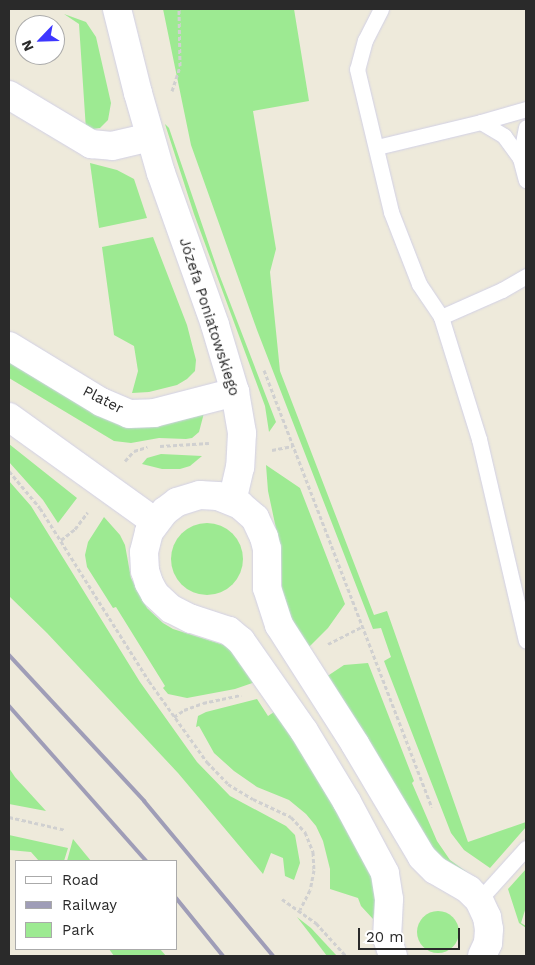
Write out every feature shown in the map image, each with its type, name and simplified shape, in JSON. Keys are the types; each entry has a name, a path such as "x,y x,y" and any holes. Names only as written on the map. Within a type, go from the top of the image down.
{"street":[{"name":"Józefa Poniatowskiego","path":"117,9 150,136 223,349 235,392 242,433 240,467 232,501"},
{"path":"9,95 91,144 112,146 150,136"},
{"name":"Plater","path":"9,346 101,402 129,414 162,411 235,392"},
{"path":"9,417 155,522"},
{"path":"393,956 387,938 389,891 385,873 379,859 304,730 248,648 228,630 179,614 164,605 156,594 145,571 144,552 149,532 165,511 188,498 209,495 232,501 248,511 263,532 267,549 267,588 279,625 355,744 410,841 435,870 469,890 479,900 487,917 489,929 484,956"}],"lane":[{"path":"381,9 365,40 357,69 391,212 419,284 441,317 479,439 526,641"},
{"path":"377,147 526,109"},
{"path":"481,122 504,136 520,158 526,180"},
{"path":"520,158 526,128"},
{"path":"441,317 502,290 526,276"},
{"path":"479,900 526,848"}],"path":[{"path":"173,101 172,92 180,66 179,9"},
{"path":"261,363 434,812"},
{"path":"126,460 134,451 143,448 209,444"},
{"path":"269,449 281,450 293,446"},
{"path":"9,471 36,503 174,717 200,753 222,778 240,792 292,817 305,832 313,852 314,870 310,890 300,910"},
{"path":"61,540 75,528 91,508"},
{"path":"322,648 363,626"},
{"path":"174,717 184,710 203,703 246,694"},
{"path":"9,816 66,830"},
{"path":"282,899 300,910 331,938 346,956"}],"green space":[{"path":"163,9 294,9 309,101 253,111 276,249 270,272 280,371 374,615 387,611 468,842 526,822 526,827 490,868 464,850 451,833 384,661 391,657 381,628 373,629 257,330 191,145"},
{"path":"64,14 86,22 96,37 111,103 108,120 100,128 86,130 79,24"},
{"path":"165,124 169,128 219,274 276,422 269,432 265,406 194,214"},
{"path":"90,163 117,170 134,179 147,218 99,228"},
{"path":"153,237 187,325 196,360 195,371 177,385 149,392 132,393 138,371 134,346 114,335 102,247"},
{"path":"9,355 96,409 204,413 199,432 192,438 186,439 159,438 131,443 114,441 9,378"},
{"path":"9,444 77,498 58,523 43,500 9,462"},
{"path":"161,454 202,456 190,466 180,469 162,469 142,464 147,458"},
{"path":"266,465 300,488 345,604 328,628 307,649 286,607 282,590 281,552 268,491"},
{"path":"9,481 31,506 140,682 197,762 230,796 286,826 295,835 300,863 294,880 285,876 283,858 271,853 263,874 178,773 47,633 9,596"},
{"path":"104,517 120,535 125,545 131,578 147,608 163,623 173,629 227,646 258,681 235,689 187,698 168,694 163,688 165,686 116,607 113,608 87,567 85,555 88,542"},
{"path":"207,523 227,529 237,539 243,559 237,579 227,589 207,595 187,589 177,579 171,559 177,539 187,529"},
{"path":"368,663 414,781 412,783 437,841 450,860 471,875 434,853 326,677 344,665"},
{"path":"257,699 268,716 277,710 370,867 377,897 373,919 361,906 358,898 330,889 330,869 323,841 316,826 306,814 289,800 257,787 234,771 214,753 199,726 196,727 198,716 206,712"},
{"path":"9,768 15,777 46,811 9,804"},
{"path":"9,835 68,848 64,860 38,860 31,852 9,850"},
{"path":"73,839 90,860 67,860"},
{"path":"526,869 526,907 521,923 526,928 519,923 508,889"},
{"path":"442,911 450,914 456,920 459,932 456,944 450,950 434,953 426,950 420,944 417,928 420,920 426,914"},
{"path":"297,917 311,928 337,956 327,956"},
{"path":"110,950 161,950 166,956 114,956"}],"railway":[{"path":"9,655 144,801 273,956"},
{"path":"9,706 145,860"},
{"path":"178,900 223,956"}]}
